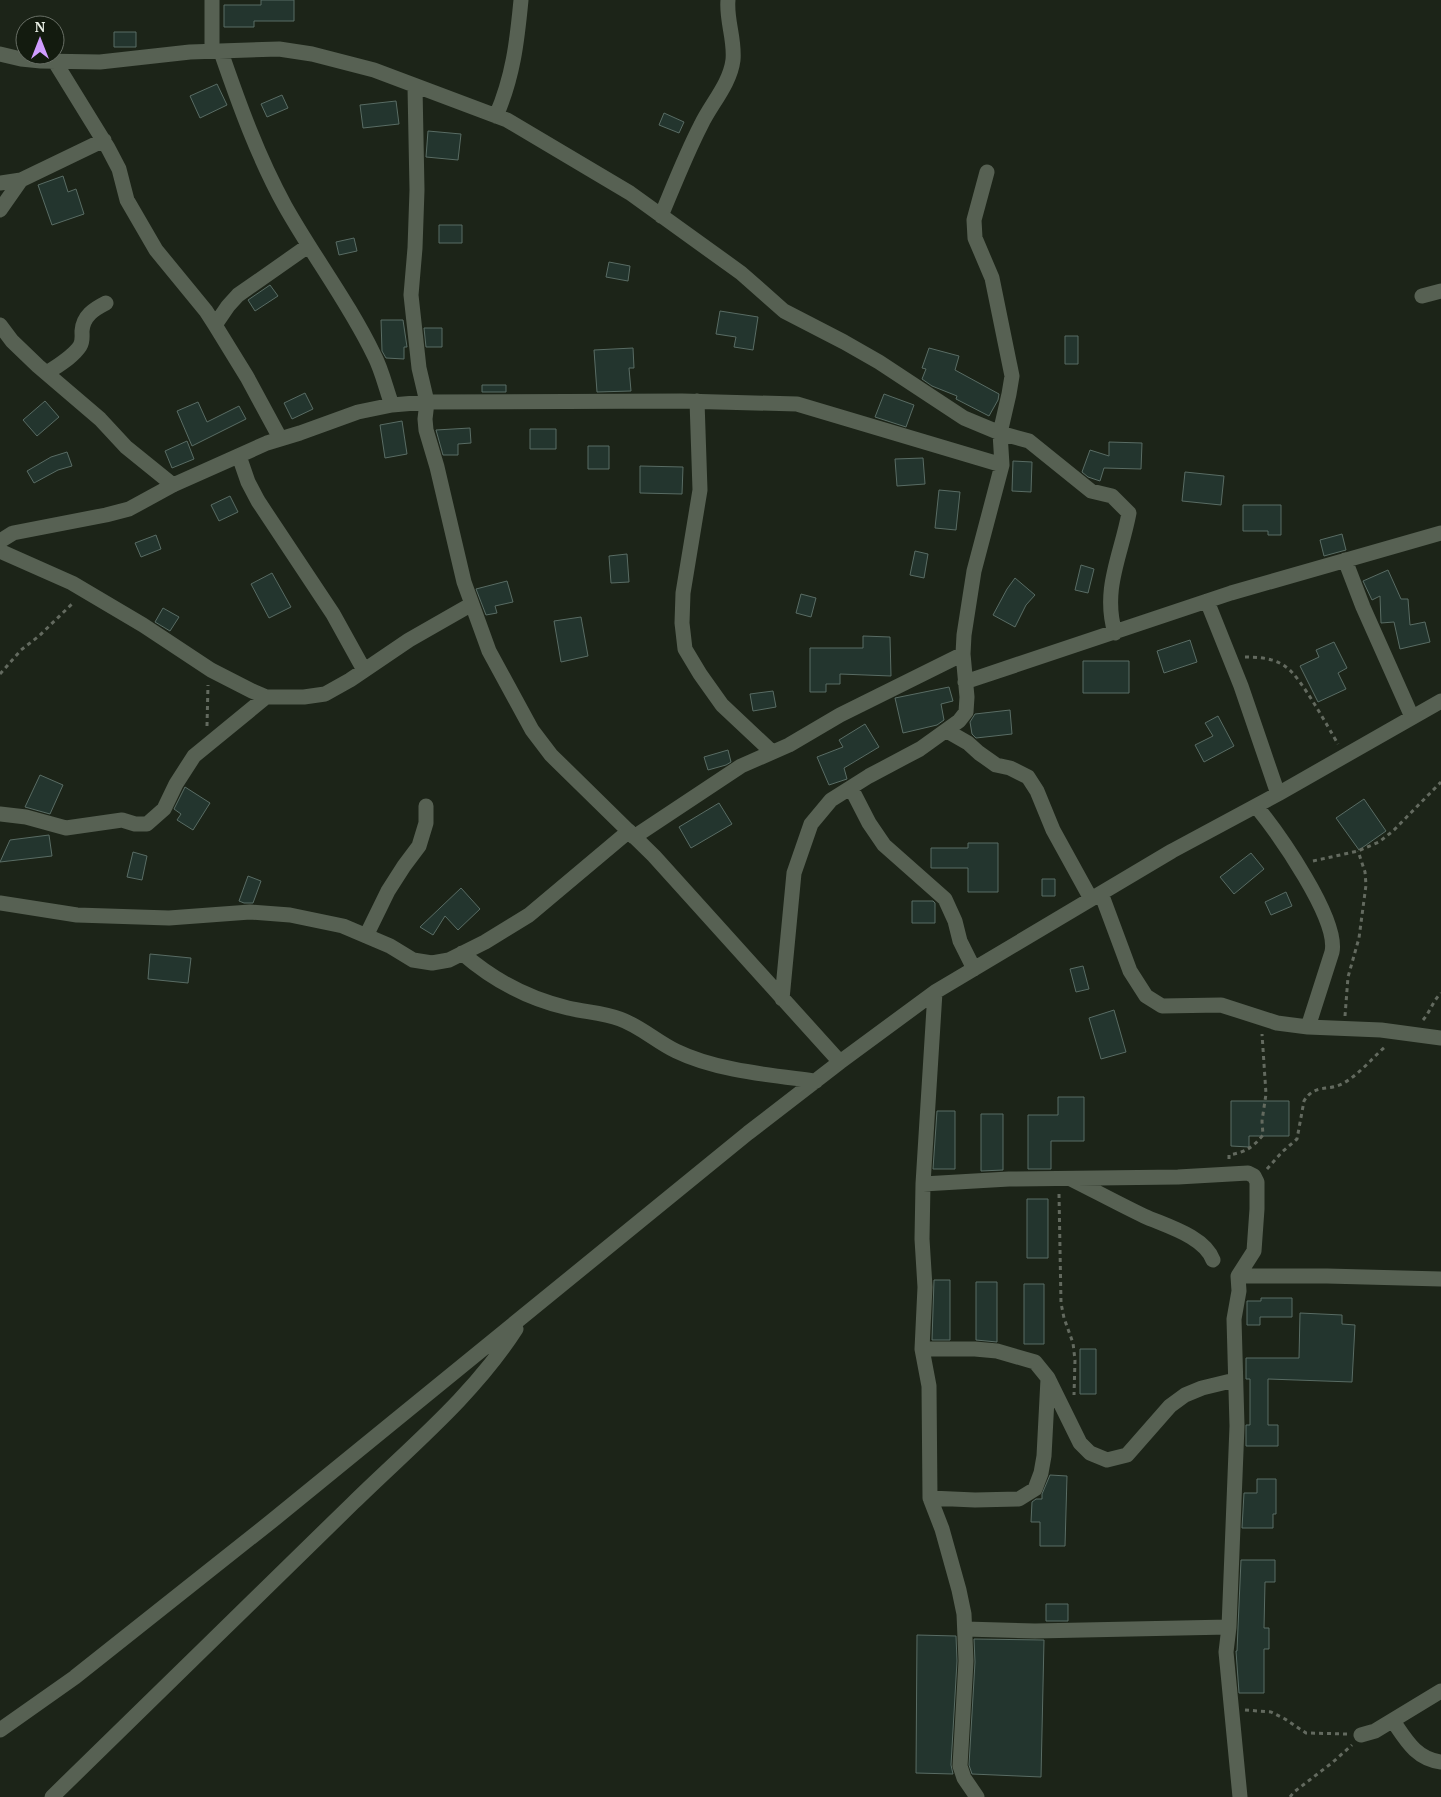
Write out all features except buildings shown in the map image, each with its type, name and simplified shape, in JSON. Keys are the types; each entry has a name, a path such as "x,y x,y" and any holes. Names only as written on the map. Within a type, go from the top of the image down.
{"street":[{"path":"212,0 217,51 258,150 284,204 308,246 337,288 375,356 392,405"},
{"path":"496,116 506,93 514,64 521,0"},
{"path":"662,216 701,124 730,74 733,60 732,32 727,11 728,0"},
{"path":"65,61 100,62 190,52 279,49 312,54 374,70 507,120 583,164 662,216 741,273 784,311 879,362 964,418 1000,433 1029,441 1091,491 1112,496 1129,513 1126,532 1110,591 1110,617 1115,632"},
{"path":"0,54 15,58"},
{"path":"57,65 104,140 119,169 128,200 156,250 206,311 247,377 280,438"},
{"path":"416,87 417,190 412,295 419,368 428,402 425,419 426,430 437,466 464,582 489,652 532,730 550,755 632,834 701,906 840,1062"},
{"path":"0,183 21,180 104,140"},
{"path":"782,999 794,873 811,824 831,800 920,749 959,722 966,712 964,635 974,571 1002,465 1000,433 1012,376 992,278 975,238 974,220 987,172"},
{"path":"0,210 21,180"},
{"path":"215,325 238,295 308,246"},
{"path":"1422,296 1441,291"},
{"path":"47,373 76,351 82,340 82,328 85,320 90,312 106,303"},
{"path":"0,325 12,341 100,419 126,447 173,486"},
{"path":"697,401 700,490 683,592 682,623 685,649 722,705 772,752"},
{"path":"0,542 13,533 129,509 173,486 280,438 300,433 358,412 392,405 428,402 697,401 797,404 1002,465"},
{"path":"239,456 248,482 258,501 333,614 364,670"},
{"path":"965,682 1207,601 1441,533"},
{"path":"0,551 85,590 143,625 211,670 266,697 304,697 325,694 408,640 472,604"},
{"path":"1345,560 1363,607 1412,717"},
{"path":"1207,601 1241,686 1278,794"},
{"path":"0,903 77,914 169,918 250,912 290,915 343,926 390,946 413,960 432,963 449,960 485,942 529,915 632,834 741,766 789,745 856,707 963,654"},
{"path":"0,814 66,828 122,820 136,824 147,824 164,809 176,784 194,756 266,697"},
{"path":"0,1730 75,1677 274,1520 748,1134 816,1080 935,992 1172,851 1278,794 1441,701"},
{"path":"947,731 968,742 979,753 996,765 1010,768 1028,777 1038,791 1053,830 1118,934 1130,971 1146,996 1162,1006 1222,1005 1277,1023 1308,1027 1408,1033 1441,1038"},
{"path":"850,788 869,823 884,845 945,898 955,921 960,941 974,969"},
{"path":"366,936 388,891 419,846 426,823 426,806"},
{"path":"1256,806 1276,830 1297,864 1326,919 1334,943 1308,1027"},
{"path":"462,954 476,966 527,995 544,1002 622,1019 677,1052 736,1069 816,1080"},
{"path":"935,992 923,1184 925,1287 922,1349 929,1386 930,1498 942,1529 959,1590 965,1629 966,1661 960,1766 964,1778 978,1797"},
{"path":"923,1184 1009,1179 1248,1173 1254,1176 1257,1182 1254,1251 1238,1276 1234,1319 1237,1426 1229,1628 1226,1652 1240,1797"},
{"path":"1063,1178 1176,1229 1206,1248 1213,1260"},
{"path":"1238,1276 1441,1279"},
{"path":"52,1797 444,1416 499,1355 524,1318"},
{"path":"922,1349 996,1351 1034,1362 1048,1378 1080,1443 1090,1453 1107,1460 1126,1455 1170,1406 1184,1395 1202,1388 1235,1380"},
{"path":"930,1498 1019,1499 1035,1489 1041,1473 1044,1456 1048,1378"},
{"path":"965,1629 1035,1631 1229,1628"},
{"path":"1361,1735 1375,1731 1441,1691"},
{"path":"1393,1721 1410,1746 1420,1755 1441,1762"}],"path":[{"path":"0,674 20,650 40,636 85,590"},
{"path":"1230,659 1259,657 1276,661 1288,667 1310,697 1345,755"},
{"path":"202,750 207,726 208,690 211,670"},
{"path":"1297,864 1358,851 1379,842 1393,831 1441,782"},
{"path":"1344,1029 1348,977 1359,938 1366,885 1358,851"},
{"path":"1257,1182 1282,1152 1297,1139 1304,1101 1307,1096 1324,1087 1334,1086 1346,1081 1363,1069 1391,1042 1416,1029 1429,1014 1435,998 1441,993"},
{"path":"1228,1175 1230,1155 1243,1152 1254,1145 1263,1135 1262,1120 1266,1094 1262,1019"},
{"path":"1063,1178 1061,1303 1073,1343 1075,1360 1074,1404"},
{"path":"1232,1708 1271,1712 1306,1733 1361,1735"},
{"path":"1290,1797 1339,1757 1361,1735"}]}
